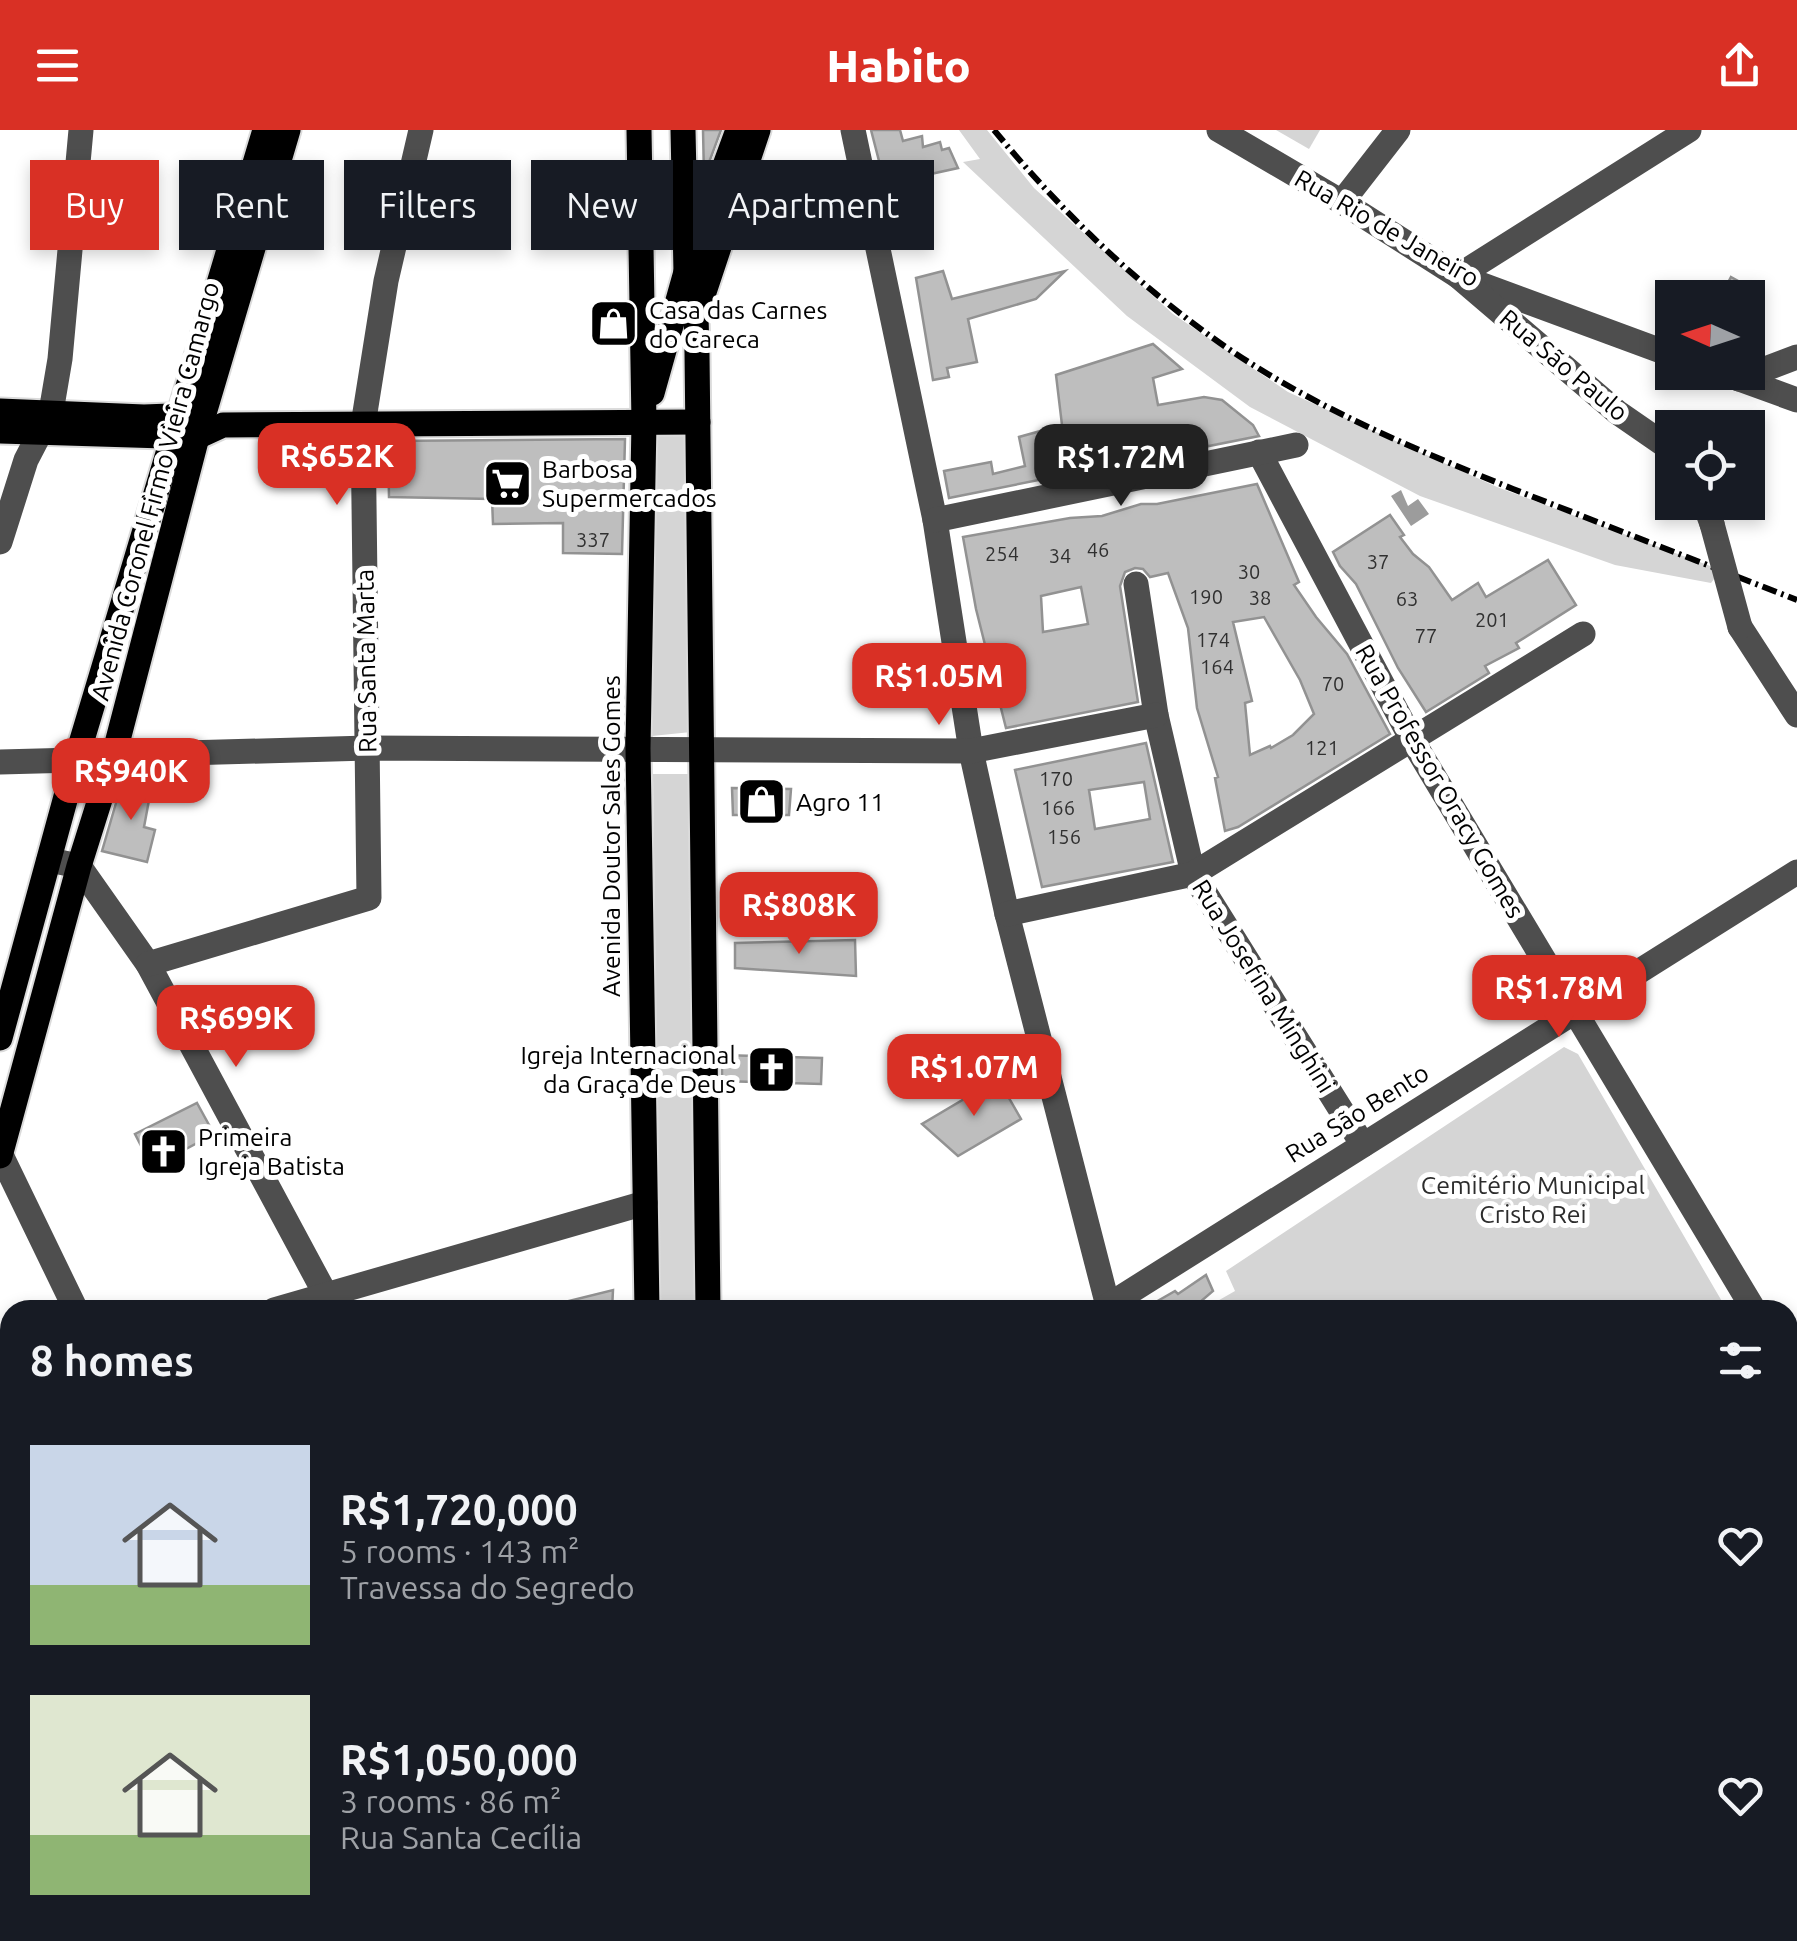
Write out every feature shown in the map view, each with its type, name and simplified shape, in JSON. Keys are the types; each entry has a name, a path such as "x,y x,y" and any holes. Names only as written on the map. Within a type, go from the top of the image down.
{"main road":[{"name":"Avenida Coronel Firmo Vieira Camargo","path":"0,1154 78,866 114,756 266,130"},
{"name":"Avenida Coronel Firmo Vieira Camargo","path":"0,1038 76,760 195,426 288,130"},
{"name":"Avenida Doutor Sales Gomes","path":"638,130 644,422 638,748 647,1300"},
{"name":"Avenida Doutor Sales Gomes","path":"683,130 686,272 696,316 708,1300"},
{"path":"686,272 738,130"},
{"path":"696,316 758,130"},
{"name":"Avenida Doutor Sales Gomes","path":"644,422 686,272"},
{"path":"0,411 47,421 195,426 698,422"},
{"path":"0,431 47,421"}],"street":[{"path":"0,542 26,460 47,421 60,359 81,130"},
{"name":"Rua Santa Marta","path":"148,964 370,898 363,425 386,281 421,130"},
{"path":"852,130 935,520 971,751 1007,914 1103,1300"},
{"name":"Rua Rio de Janeiro","path":"1219,130 1458,276 1655,350"},
{"path":"1342,202 1398,130"},
{"path":"1458,276 1688,130"},
{"name":"Rua São Paulo","path":"1458,276 1618,412 1655,438"},
{"path":"1765,365 1797,356"},
{"path":"1765,389 1797,400"},
{"path":"935,520 1296,445"},
{"name":"Rua Professor Oracy Gomes","path":"1259,452 1412,740 1748,1300"},
{"path":"1710,520 1740,627 1797,716"},
{"name":"Rua Josefina Minghini","path":"1136,584 1156,715 1193,874 1363,1145"},
{"path":"1007,914 1193,874 1583,634"},
{"path":"114,756 368,748 971,751 1156,715"},
{"path":"0,762 76,760"},
{"path":"49,860 78,866 148,964 329,1300"},
{"name":"Rua São Bento","path":"1119,1300 1797,872"},
{"path":"0,1154 71,1300"},
{"path":"336,1300 645,1204"}],"green space":[{"path":"959,130 987,130 1034,188 1173,314 1288,392 1497,487 1721,570 1711,583 1615,565 1420,496 1250,407 1127,316 963,162 980,159"},
{"path":"1276,130 1320,130 1309,149"},
{"path":"655,436 689,436 691,732 652,736"},
{"path":"653,774 690,774 702,1300 660,1300"},
{"name":"Cemitério Municipal Cristo Rei","path":"1564,1047 1578,1054 1721,1300 1219,1300 1235,1291 1226,1271"}],"shaded area":[{"path":"1401,490 1408,506 1418,499 1429,514 1411,526 1391,496"}],"building":[{"path":"703,130 721,130 710,160 704,160"},
{"path":"871,130 900,130 903,141 922,136 923,147 940,142 942,150 949,148 958,168 934,173 934,160 879,160"},
{"path":"943,271 952,299 1065,271 1036,299 968,319 977,362 947,368 949,377 933,380 916,278"},
{"path":"1153,344 1182,369 1153,378 1158,405 1204,397 1222,400 1253,425 1259,436 949,498 944,471 991,462 993,474 1025,466 1019,437 1062,425 1056,375"},
{"name":"Barbosa Supermercados","path":"625,439 622,554 563,553 563,523 493,524 492,499 389,497 388,441"},
{"path":"1257,484 1299,582 1294,585 1347,654 1390,734 1238,827 1225,831 1215,778 1218,777 1197,708 1188,628 1168,573 1150,577 1143,569 1135,568 1125,572 1120,586 1138,702 1006,728 976,609 963,537","holes":["1081,587 1088,624 1043,632 1041,596","1264,617 1300,680 1314,714 1293,735 1250,755 1245,703 1252,701 1233,622"]},
{"path":"1390,515 1404,535 1400,537 1429,567 1452,600 1478,583 1486,597 1548,560 1576,605 1516,643 1519,648 1485,666 1489,673 1426,712 1398,668 1356,584 1333,552"},
{"path":"1146,743 1173,862 1042,887 1015,770","holes":["1144,782 1150,819 1095,829 1089,790"]},
{"path":"123,779 152,784 144,827 155,830 147,862 102,851"},
{"name":"Agro 11","path":"732,788 791,789 789,815 733,815"},
{"path":"855,940 856,976 735,968 735,943"},
{"name":"Igreja Internacional da Graça de Deus","path":"722,1055 822,1058 821,1084 722,1081"},
{"path":"998,1079 1021,1119 958,1156 922,1124"},
{"name":"Primeira Igreja Batista","path":"197,1103 214,1134 152,1167 135,1134"},
{"path":"1206,1275 1213,1291 1202,1300 1159,1300 1175,1291 1178,1294"},
{"path":"613,1290 612,1300 573,1300"}],"railway":[{"path":"994,130 1045,189 1129,270 1189,320 1254,366 1362,424 1437,458 1797,600"}],"place":[{"name":"Casa das Carnes do Careca","path":"614,324"},
{"name":"Barbosa Supermercados","path":"507,483"},
{"name":"Agro 11","path":"761,802"},
{"name":"Igreja Internacional da Graça de Deus","path":"771,1069"},
{"name":"Primeira Igreja Batista","path":"163,1151"}]}
